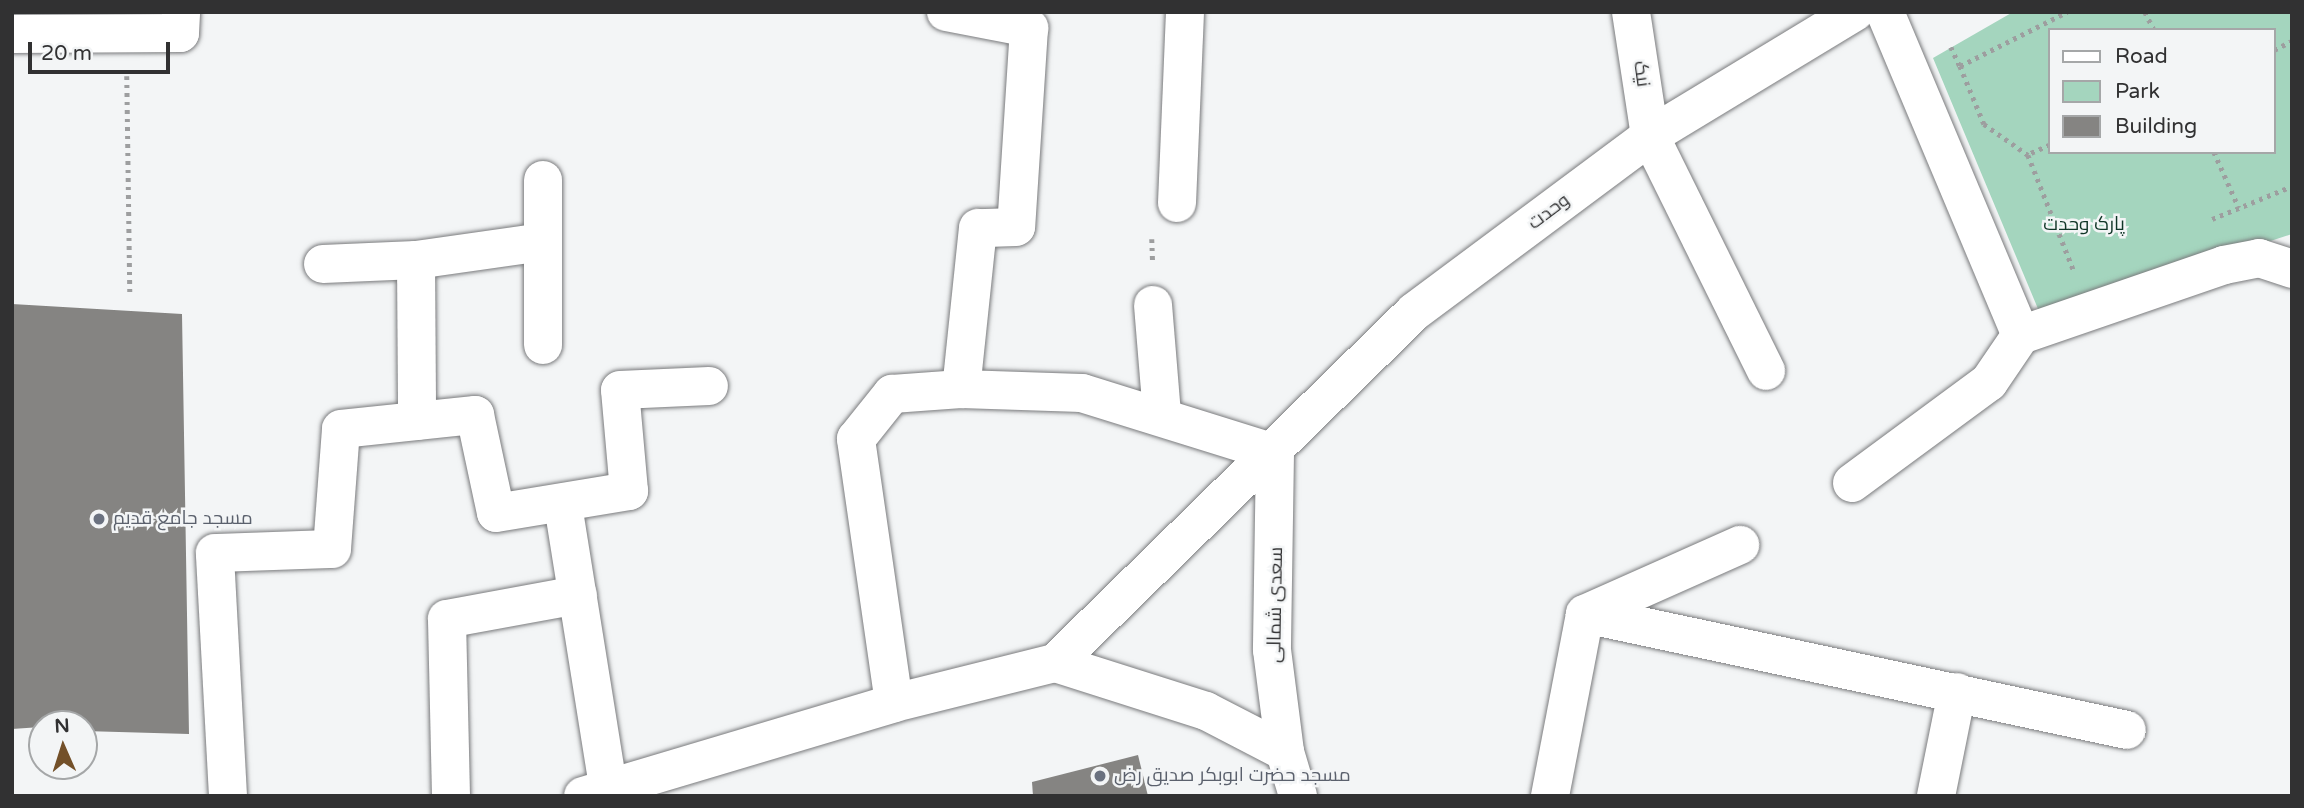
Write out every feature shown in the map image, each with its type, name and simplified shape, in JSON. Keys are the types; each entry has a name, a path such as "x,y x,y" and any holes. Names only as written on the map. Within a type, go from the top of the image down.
{"street":[{"path":"12,34 180,33 181,12"},
{"path":"946,12 1029,28 1016,227 978,228 961,389"},
{"path":"1177,203 1185,12"},
{"name":"نیک","path":"1632,12 1650,136 1766,371"},
{"name":"وحدت","path":"1055,663 1275,453 1414,312 1650,136 1855,12"},
{"path":"1885,12 2021,335"},
{"path":"543,180 544,345"},
{"path":"323,264 416,260 543,242"},
{"path":"1852,483 1989,382 2021,335 2224,265 2259,258 2292,268"},
{"path":"416,260 417,421"},
{"path":"1153,304 1162,415"},
{"path":"228,796 215,553 332,549 341,429 475,415 496,513 563,505 629,491 620,390 709,386"},
{"path":"894,703 856,439 892,394 961,389 1082,393 1162,415 1275,453"},
{"name":"سعدی شمالی","path":"1275,453 1272,650 1285,752 1298,796"},
{"path":"563,505 578,595 596,794 894,703 1055,663 1206,711 1285,752"},
{"path":"1585,614 1740,545"},
{"path":"451,796 447,619 578,595"},
{"path":"1585,614 2127,730"},
{"path":"1550,796 1585,614"},
{"path":"1936,796 1957,692"}],"path":[{"path":"1961,66 2067,12"},
{"path":"2145,12 2153,28"},
{"path":"127,33 130,293"},
{"path":"1944,34 1961,66 1984,124 2028,155 2076,276 2088,271"},
{"path":"2276,49 2292,41"},
{"path":"2028,155 2048,146"},
{"path":"2215,154 2239,208"},
{"path":"2202,224 2292,186"},
{"path":"1153,304 1152,239 1177,203"}],"green space":[{"name":"پارک وحدت","path":"2013,12 2292,12 2292,234 2041,316 1933,58"}],"building":[{"name":"مسجد جامع قدیم","path":"12,304 182,314 189,734 98,731 98,710 28,710 28,728 12,729"},
{"name":"مسجد حضرت ابوبکر صدیق رض","path":"1138,755 1148,796 1033,796 1032,782"}],"place":[{"name":"مسجد جامع قدیم","path":"99,519"},
{"name":"مسجد حضرت ابوبکر صدیق رض","path":"1100,776"}]}
